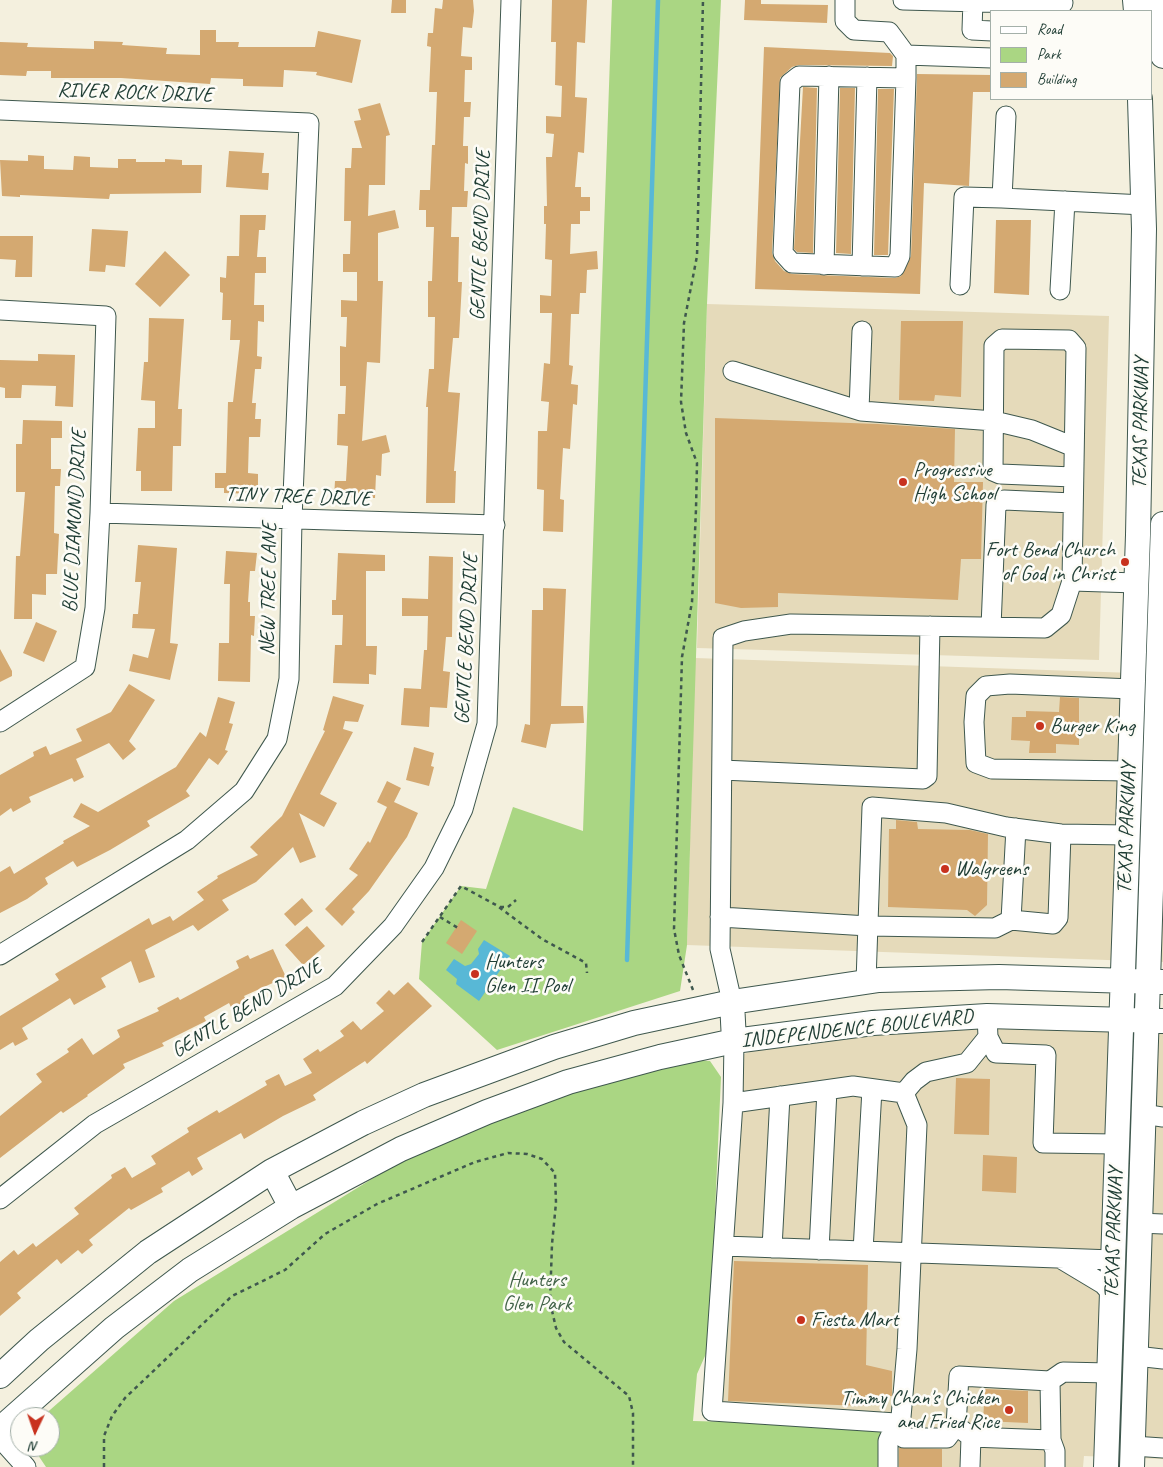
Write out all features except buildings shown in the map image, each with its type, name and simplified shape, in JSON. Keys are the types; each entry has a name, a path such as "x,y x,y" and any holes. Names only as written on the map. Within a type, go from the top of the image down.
{"main road":[{"path":"1159,0 1163,54"},
{"name":"TEXAS PARKWAY","path":"1106,1467 1137,583 1144,205 1140,100"},
{"name":"TEXAS PARKWAY","path":"1133,1446 1139,1223 1153,1115 1163,524"},
{"path":"1138,535 1150,550 1150,574 1153,580 1162,584"},
{"name":"INDEPENDENCE BOULEVARD","path":"0,1376 39,1340 148,1252 272,1172 372,1119 424,1095 554,1046 634,1023 732,1002 866,982 999,977 1155,982"},
{"path":"732,1002 734,1041"},
{"name":"INDEPENDENCE BOULEVARD","path":"0,1429 114,1328 190,1270 290,1207 401,1148 487,1112 568,1082 660,1057 734,1041 872,1023 987,1027 1121,1020 1154,1021"},
{"path":"272,1172 290,1207"},
{"path":"1109,1373 1118,1378 1123,1389 1122,1408 1133,1446"}],"street":[{"name":"GENTLE BEND DRIVE","path":"0,1199 95,1124 335,986 393,926 434,868 463,809 488,724 511,0"},
{"path":"845,0 845,21 854,30 889,32 906,55 906,78 900,256 894,267 792,263 783,253 790,83 799,76 906,78"},
{"path":"903,0 1018,2 1063,5"},
{"path":"973,1 972,30 990,31"},
{"path":"906,55 990,58"},
{"path":"824,265 829,76"},
{"path":"862,266 867,77"},
{"name":"RIVER ROCK DRIVE","path":"0,110 268,121"},
{"path":"1002,198 1006,116"},
{"name":"NEW TREE LANE","path":"0,955 187,840 244,791 277,739 289,679 292,519 309,123 268,121"},
{"path":"960,285 964,197 1144,205"},
{"path":"1060,290 1065,201"},
{"name":"BLUE DIAMOND DRIVE","path":"0,310 106,316 95,608 85,667 0,722"},
{"path":"859,410 862,330"},
{"path":"732,1002 720,949 723,638 744,631 791,624 1045,628 1061,615 1072,581 1076,348 1069,340 1002,339 994,346 993,471 1000,474 1073,477"},
{"path":"734,371 859,410 994,422 1032,430 1074,447"},
{"path":"991,627 996,505 1004,500 1073,503"},
{"name":"TINY TREE DRIVE","path":"100,513 494,525"},
{"path":"1072,581 1137,583"},
{"path":"722,770 923,779 927,776 930,626"},
{"path":"1129,771 992,769 976,763 974,722 976,696 986,686 1010,684 1132,689"},
{"path":"866,982 872,806 946,812 1016,828 1061,834 1128,836"},
{"path":"1011,920 1016,828"},
{"path":"720,917 868,926 995,928 1011,920 1053,924 1058,918 1061,834"},
{"path":"904,1093 914,1081 926,1072 967,1063 987,1027"},
{"path":"987,1027 996,1053 1046,1055 1043,1143 1116,1144"},
{"path":"734,1041 733,1103 712,1411 896,1423"},
{"path":"733,1103 853,1086 904,1093"},
{"path":"863,1251 872,1089"},
{"path":"819,1250 826,1090"},
{"path":"888,1467 888,1441 896,1423 901,1417 907,1349 917,1125 904,1093"},
{"path":"772,1248 780,1096"},
{"path":"1139,1223 1163,1224"},
{"path":"724,1246 1113,1260"},
{"path":"1060,1258 1085,1272 1112,1294"},
{"path":"1136,1356 1163,1360"},
{"path":"970,1467 964,1432 959,1376 1050,1382 1063,1372 1109,1373"},
{"path":"1050,1382 1051,1440 1055,1451 1055,1467"},
{"path":"896,1423 904,1438 947,1438 964,1432 1051,1440"},
{"path":"0,1438 26,1467"},
{"path":"1133,1446 1163,1448"}],"path":[{"path":"696,995 685,973 674,929 682,657 692,602 698,463 686,433 681,402 684,323 697,256 703,0"},
{"path":"422,942 461,886 499,907 542,939 586,963 587,973"},
{"path":"499,907 508,907 516,900"},
{"path":"440,917 458,928"},
{"path":"104,1467 104,1436 112,1416 124,1398 232,1296 285,1270 325,1234 377,1204 475,1162 508,1153 527,1154 542,1160 555,1173 556,1203 552,1244 550,1302 556,1328 564,1342 629,1396 633,1413 633,1467"}],"shaded area":[{"name":"Progressive High School","path":"707,304 1109,316 1099,660 697,648"},
{"path":"695,658 1163,674 1163,962 687,945"},
{"path":"1031,1027 1163,1033 1163,1459 1084,1456 1083,1467 884,1467 722,1406 740,1056 765,1045 947,1029"}],"green space":[{"path":"612,0 721,0 707,304 687,945 680,991 497,1050 419,979 422,942 461,886 486,889 513,807 583,831"},
{"name":"Hunters Glen Park","path":"690,1060 710,1061 721,1077 709,1347 697,1374 693,1421 883,1426 882,1467 46,1467 39,1457 60,1457 60,1407 53,1407 174,1301 409,1156 562,1090"}],"water":[{"name":"Hunters Glen II Pool","path":"484,940 510,956 479,1001 456,984 457,979 446,970 454,959 465,966 471,964 479,954 478,949"}],"waterway":[{"path":"627,960 658,0"}],"place":[{"name":"Progressive High School","path":"903,482"},
{"name":"Fort Bend Church of God in Christ","path":"1125,562"},
{"name":"Burger King","path":"1040,726"},
{"name":"Walgreens","path":"945,869"},
{"name":"Hunters Glen II Pool","path":"475,974"},
{"name":"Fiesta Mart","path":"801,1320"},
{"name":"Timmy Chan's Chicken and Fried Rice","path":"1009,1410"}]}
